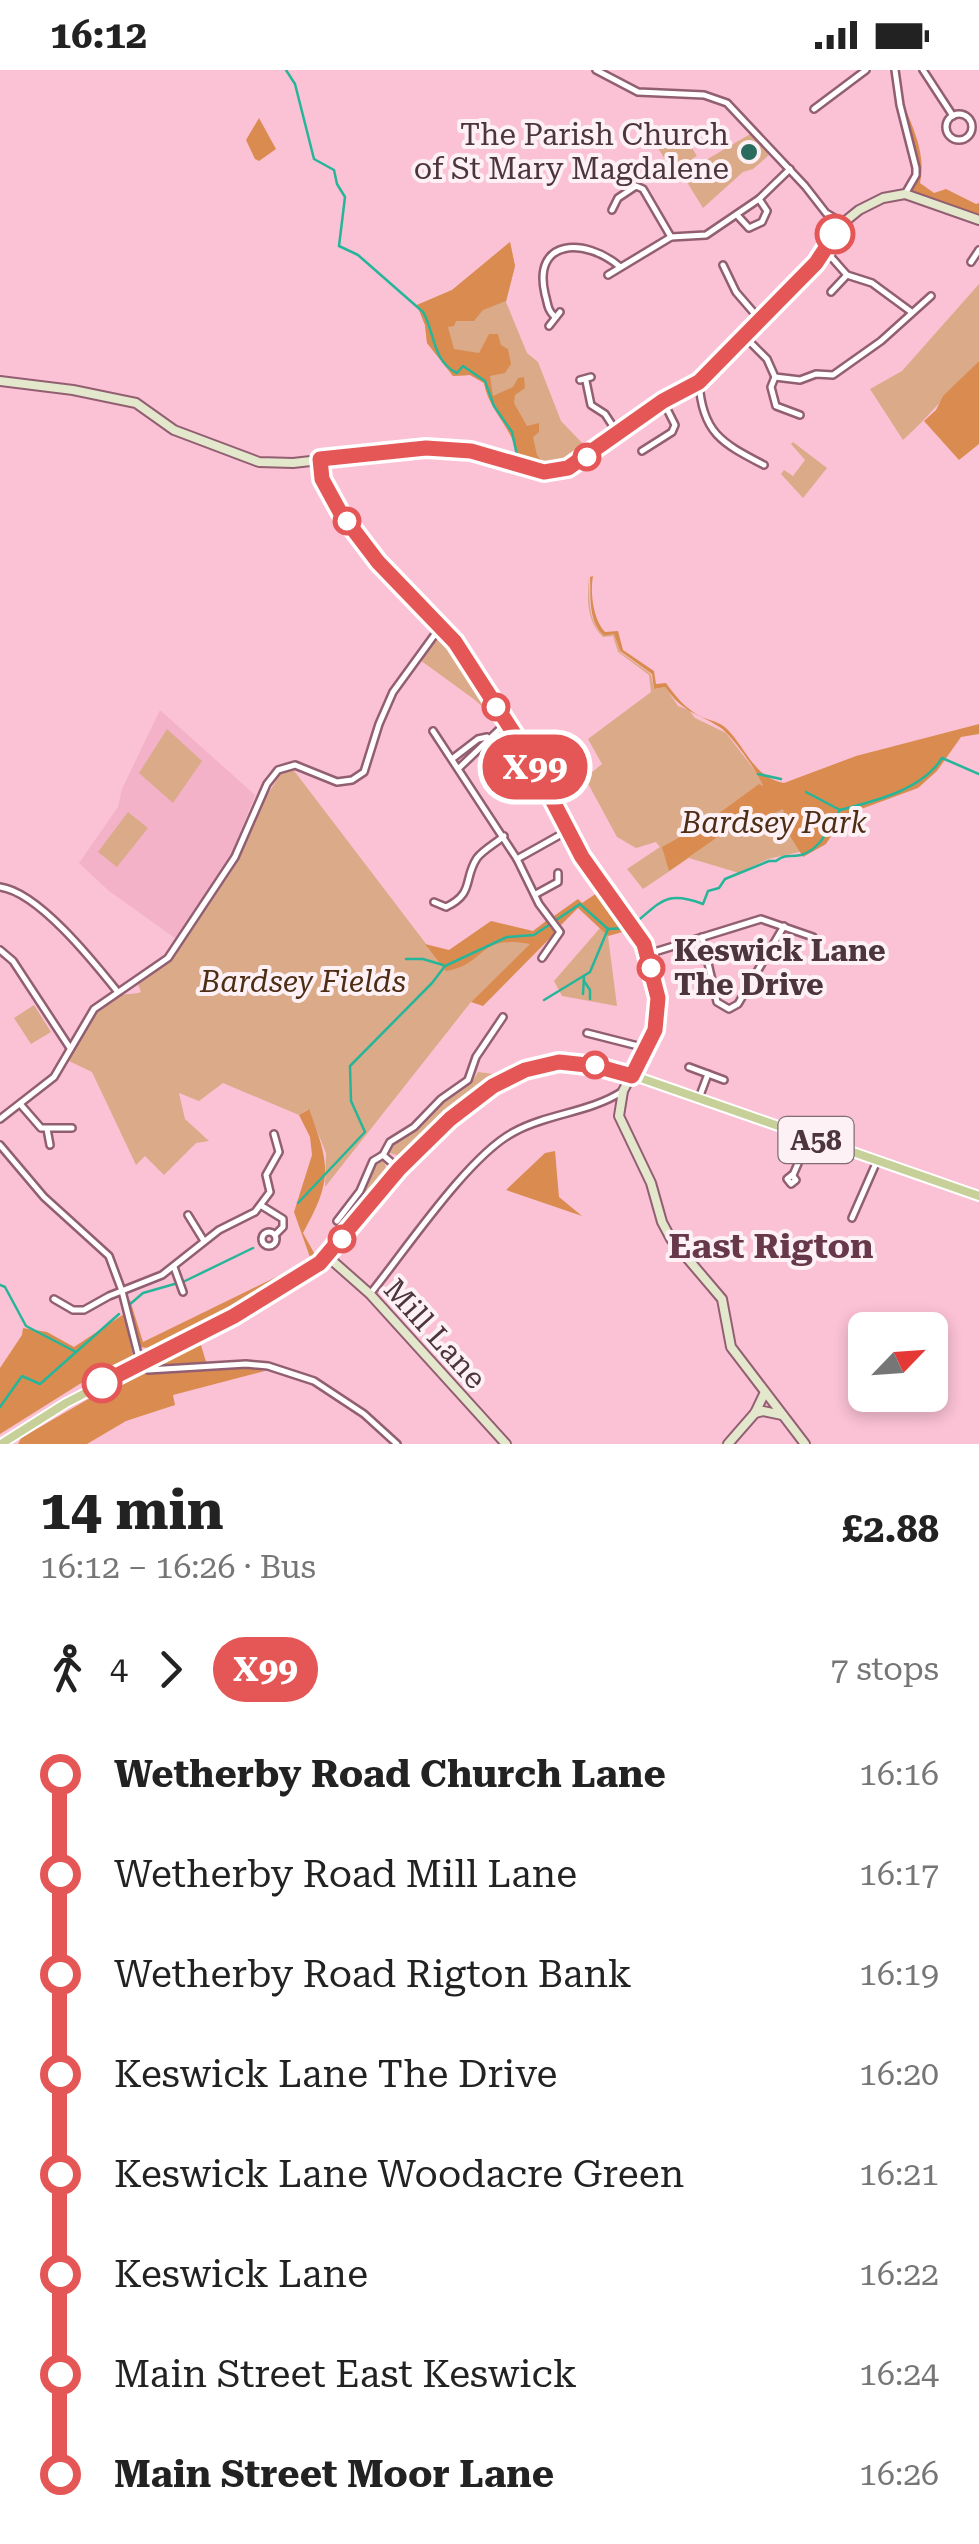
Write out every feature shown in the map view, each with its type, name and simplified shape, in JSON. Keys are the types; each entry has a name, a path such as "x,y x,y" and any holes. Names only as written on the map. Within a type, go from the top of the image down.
{"main road":[{"name":"A58","path":"2,1444 140,1362 234,1316 327,1256 399,1169 473,1100 525,1070 577,1062 632,1076 979,1196"}],"street":[{"path":"596,70 638,92 704,95 726,103 826,213 843,223"},
{"path":"814,109 866,70"},
{"path":"895,70 916,168 905,194"},
{"path":"922,70 953,116"},
{"path":"962,114 970,120 972,129 966,138 957,140 949,134 947,124 953,116 962,114"},
{"path":"608,275 671,237 706,235 759,199 790,170"},
{"path":"612,210 616,196 636,186 643,188 671,237"},
{"path":"0,381 126,400 146,407 174,430 271,463 426,448 471,451 544,472 568,468 663,401 699,382 761,321 825,250 843,223 872,203 905,194 979,220"},
{"path":"737,216 749,228 762,222 767,211 759,199"},
{"path":"548,326 557,314 547,307 541,279 552,256 566,247 581,246 604,254 619,266"},
{"path":"825,250 846,276 872,283 911,311"},
{"path":"971,262 979,250"},
{"path":"723,266 736,292 761,321"},
{"path":"831,292 846,276"},
{"path":"728,298 736,292"},
{"path":"775,376 800,380 816,374 833,375 881,342 931,296"},
{"path":"745,337 767,358 775,376 771,387 776,406 800,415"},
{"path":"833,375 836,384"},
{"path":"586,379 591,405 604,414 618,434"},
{"path":"699,382 708,427 726,445 764,466"},
{"path":"642,451 676,425 663,401"},
{"path":"673,430 682,435"},
{"path":"320,459 320,474 330,496 360,541 455,642 533,763 582,857 648,954 658,998 655,1030 623,1091 619,1116 651,1183 662,1222 722,1299 728,1338 736,1357 805,1444"},
{"path":"302,462 320,474"},
{"path":"0,1119 54,1077 94,1009 168,958 234,856 267,784 278,770 295,765 337,782 352,780 364,772 394,692 442,626"},
{"path":"458,768 506,723"},
{"path":"433,731 504,836 560,934 542,958"},
{"path":"452,759 478,738 488,737"},
{"path":"518,859 567,831"},
{"path":"434,902 446,906 458,900 470,886 476,859 504,836"},
{"path":"536,894 557,884 558,873"},
{"path":"0,887 14,889 64,929 117,991"},
{"path":"648,954 761,919 813,937"},
{"path":"702,937 717,1002 729,1009 738,1004 784,926"},
{"path":"0,950 14,961 70,1048"},
{"path":"337,1220 390,1142 414,1127 440,1099 468,1080 481,1048 503,1017"},
{"path":"586,1033 646,1048"},
{"path":"689,1067 724,1080"},
{"path":"699,1098 708,1074"},
{"path":"370,1294 497,1142 523,1128 590,1108 623,1091"},
{"path":"21,1105 41,1128 72,1128"},
{"path":"47,1130 50,1145"},
{"path":"54,1298 80,1310 175,1271 204,1241 262,1206 270,1192 266,1175 279,1152 274,1134"},
{"path":"793,1176 809,1138"},
{"path":"0,1145 44,1197 102,1247 115,1267 140,1362 148,1370 246,1364 283,1371 314,1381 364,1414 397,1444"},
{"path":"383,1155 399,1169"},
{"path":"852,1218 878,1161"},
{"path":"262,1206 283,1219 281,1231 275,1235"},
{"path":"188,1214 204,1241"},
{"name":"Mill Lane","path":"327,1256 370,1294 506,1444"},
{"path":"175,1271 182,1289"},
{"path":"728,1444 755,1413 766,1392"},
{"path":"755,1413 782,1415"}],"shaded area":[{"path":"905,108 921,154 920,183 934,193 946,189 979,203 979,217 910,191 918,173"},
{"path":"259,118 276,149 259,161 246,140"},
{"path":"510,242 515,266 506,301 483,310 474,321 456,321 448,327 454,349 479,353 489,334 498,334 501,345 508,349 511,364 505,373 490,376 493,396 524,377 525,388 515,395 514,403 527,426 539,423 539,432 533,437 537,455 547,469 517,459 512,439 484,383 470,375 453,376 427,343 417,305 452,290"},
{"path":"979,361 979,444 959,460 924,421"},
{"path":"593,576 593,605 605,632 618,631 623,650 654,671 656,684 666,683 690,710 725,727 758,769 774,780 784,783 856,756 979,724 979,734 961,737 937,771 918,788 845,815 826,844 803,857 790,836 783,809 754,823 729,829 669,871 662,847 707,822 759,784 763,786 726,732 685,708 665,687 654,689 652,674 620,651 614,634 604,636 599,630 591,609 590,577"},
{"path":"160,710 255,795 228,862 175,938 109,891 79,863 118,807 122,789"},
{"path":"600,891 630,930 608,936 578,908 561,925 554,916 578,899 582,903"},
{"path":"491,921 533,931 546,921 555,933 483,1006 471,1002 530,944 500,943 470,962 446,971 425,944 449,950"},
{"path":"309,1109 321,1144 325,1172 320,1199 303,1233 318,1260 231,1309 148,1348 140,1347 127,1302 130,1300 143,1342 311,1260 294,1212 312,1155 310,1137 299,1115"},
{"path":"555,1151 559,1197 582,1216 506,1190 545,1153"},
{"path":"124,1314 133,1356 102,1370 0,1434 0,1368 23,1328 47,1332 74,1347"},
{"path":"200,1342 207,1365 153,1368 149,1364"},
{"path":"244,1367 265,1371 173,1395 175,1405 126,1421 87,1444 18,1444 21,1438 142,1368 151,1373"}],"green space":[{"path":"683,133 697,156 672,171 658,148"},
{"path":"752,133 769,155 743,172 703,208 682,174"},
{"path":"510,242 515,266 506,302 527,353 538,362 561,421 586,447 561,466 536,466 517,459 512,439 484,383 470,375 453,376 427,343 417,305 452,290"},
{"path":"979,284 979,361 903,440 870,389 902,371"},
{"path":"793,442 827,468 803,498 781,474 784,470 793,476 805,460"},
{"name":"Bardsey Park","path":"589,577 590,609 599,630 604,636 614,634 620,652 651,674 654,689 665,687 678,706 726,733 760,777 765,792 779,787 804,851 768,859 739,873 689,858 643,889 627,869 660,847 656,842 636,848 617,837 585,778 602,764 588,739 651,692 649,675 618,652 613,636 603,637 597,631 589,609"},
{"path":"441,634 452,644 497,714 495,719 420,660"},
{"path":"167,729 202,761 173,803 139,773"},
{"name":"Bardsey Fields","path":"292,768 446,970 495,943 531,944 471,1002 325,1187 326,1153 308,1109 299,1115 223,1083 199,1101 179,1093 185,1119 209,1141 196,1143 164,1175 145,1156 136,1165 92,1072 69,1061 101,1008 118,996 141,992 138,984 172,958 231,872 261,805 281,773"},
{"path":"128,812 148,828 117,867 98,852"},
{"path":"600,928 608,936 617,1006 562,996 554,981"},
{"path":"34,1005 51,1032 31,1044 14,1018"},
{"path":"478,1072 497,1078 442,1115 400,1156 390,1153 389,1149 418,1127 444,1099 472,1082"},
{"path":"377,1161 384,1161 387,1171 342,1230 343,1217 361,1194"}],"waterway":[{"path":"286,70 295,84 314,159 334,170 345,197 339,246 358,255 423,312 438,354 449,368 457,373 463,366 485,381 494,406 512,432 518,460"},
{"path":"806,792 840,810 910,786 942,758 979,774"},
{"path":"758,774 781,779"},
{"path":"634,924 664,900 680,898 703,904 708,891 719,888 725,879 769,861 808,852 825,836 840,810"},
{"path":"298,1203 365,1132 351,1101 350,1066 445,966 507,937 534,935 580,904 608,929 628,928"},
{"path":"544,1000 590,972 608,929"},
{"path":"406,959 443,965"},
{"path":"583,994 584,977"},
{"path":"584,981 590,999"},
{"path":"129,1305 143,1293 185,1281 253,1248"},
{"path":"0,1285 5,1287 26,1326 76,1352"},
{"path":"0,1407 22,1376 40,1384 119,1314"}],"bus line":[{"name":"X99","path":"102,1383 234,1316 320,1263 399,1169 450,1119 493,1086 525,1070 559,1062 577,1062 632,1076 655,1030 658,998 648,954 638,934 582,857 533,763 455,642 378,562 340,512 320,474 320,459 426,448 471,451 544,472 568,468 663,401 699,382 816,263 835,234"}],"place":[{"name":"The Parish Church of St Mary Magdalene","path":"749,152"},
{"name":"Keswick Lane The Drive","path":"651,968"}],"district":[{"name":"East Rigton","path":"771,1246"}]}
